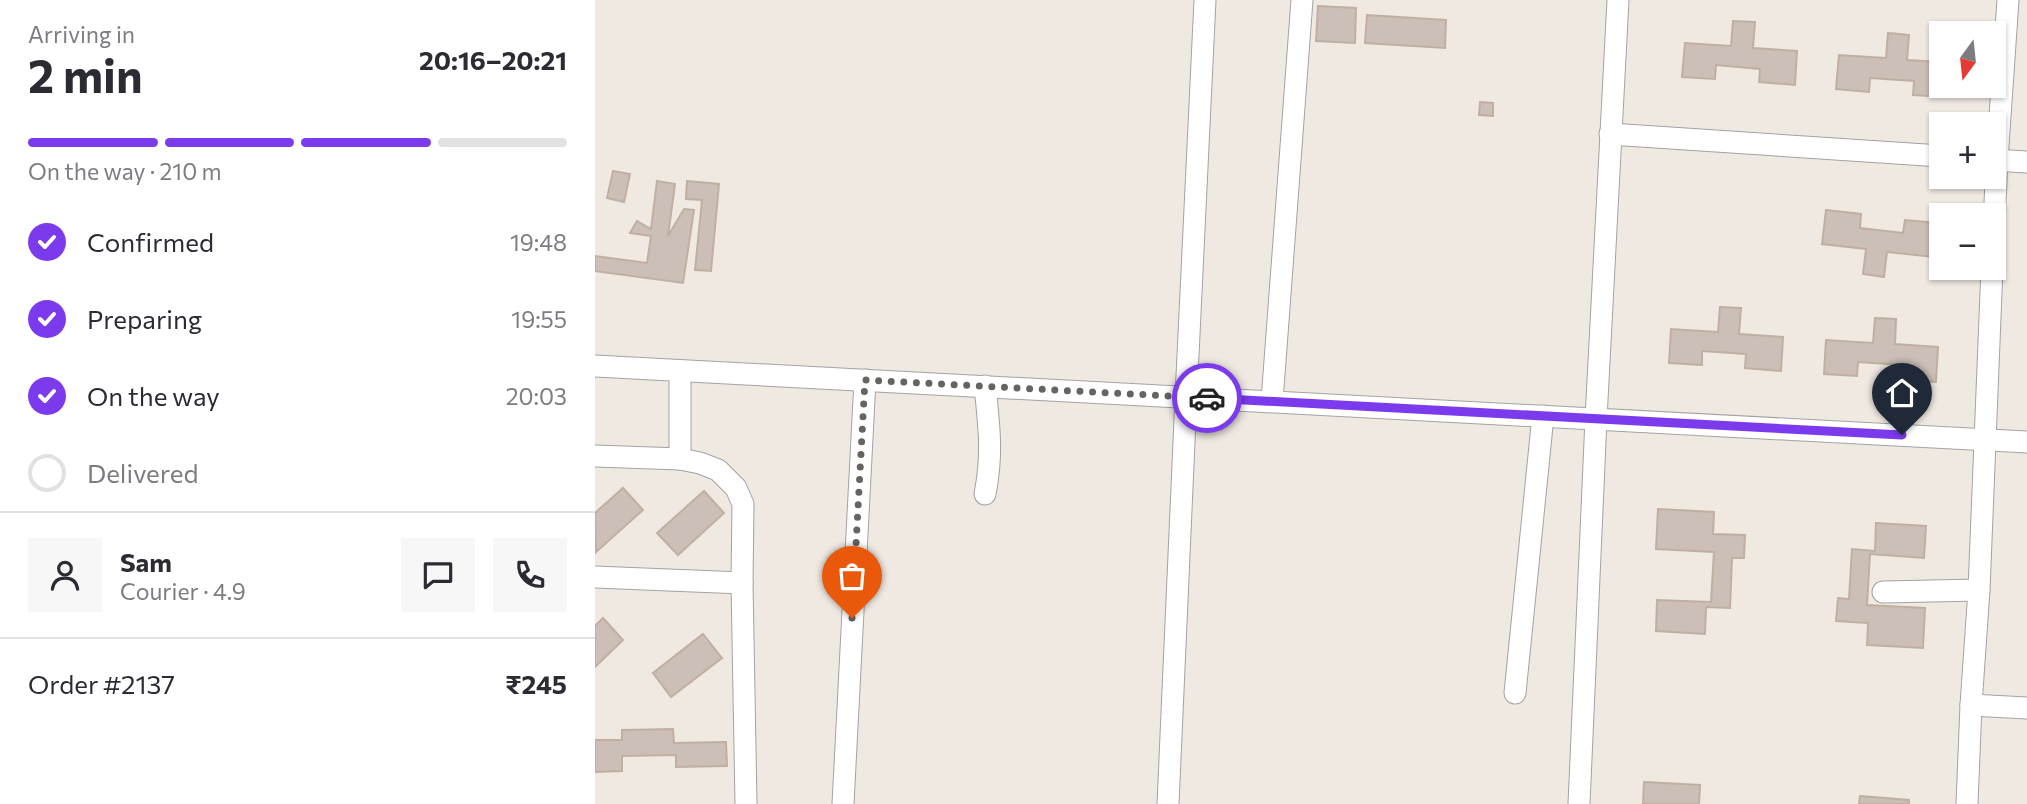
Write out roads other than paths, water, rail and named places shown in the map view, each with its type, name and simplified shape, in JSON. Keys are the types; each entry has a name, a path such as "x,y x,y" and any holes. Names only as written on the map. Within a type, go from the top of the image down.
{"street":[{"path":"1168,804 1205,0"},
{"path":"1272,401 1302,0"},
{"path":"1579,804 1618,0"},
{"path":"1999,112 2008,0"},
{"path":"1610,134 1929,155"},
{"path":"2006,161 2027,162"},
{"path":"1967,804 1992,280"},
{"path":"595,366 2027,442"},
{"path":"680,372 680,459"},
{"path":"843,804 865,380"},
{"path":"985,386 991,442 985,494"},
{"path":"1515,693 1543,416"},
{"path":"595,456 680,459 700,463 718,471 736,488 743,505 746,804"},
{"path":"595,577 742,583"},
{"path":"1883,592 1979,590"},
{"path":"1971,705 2027,708"}]}
